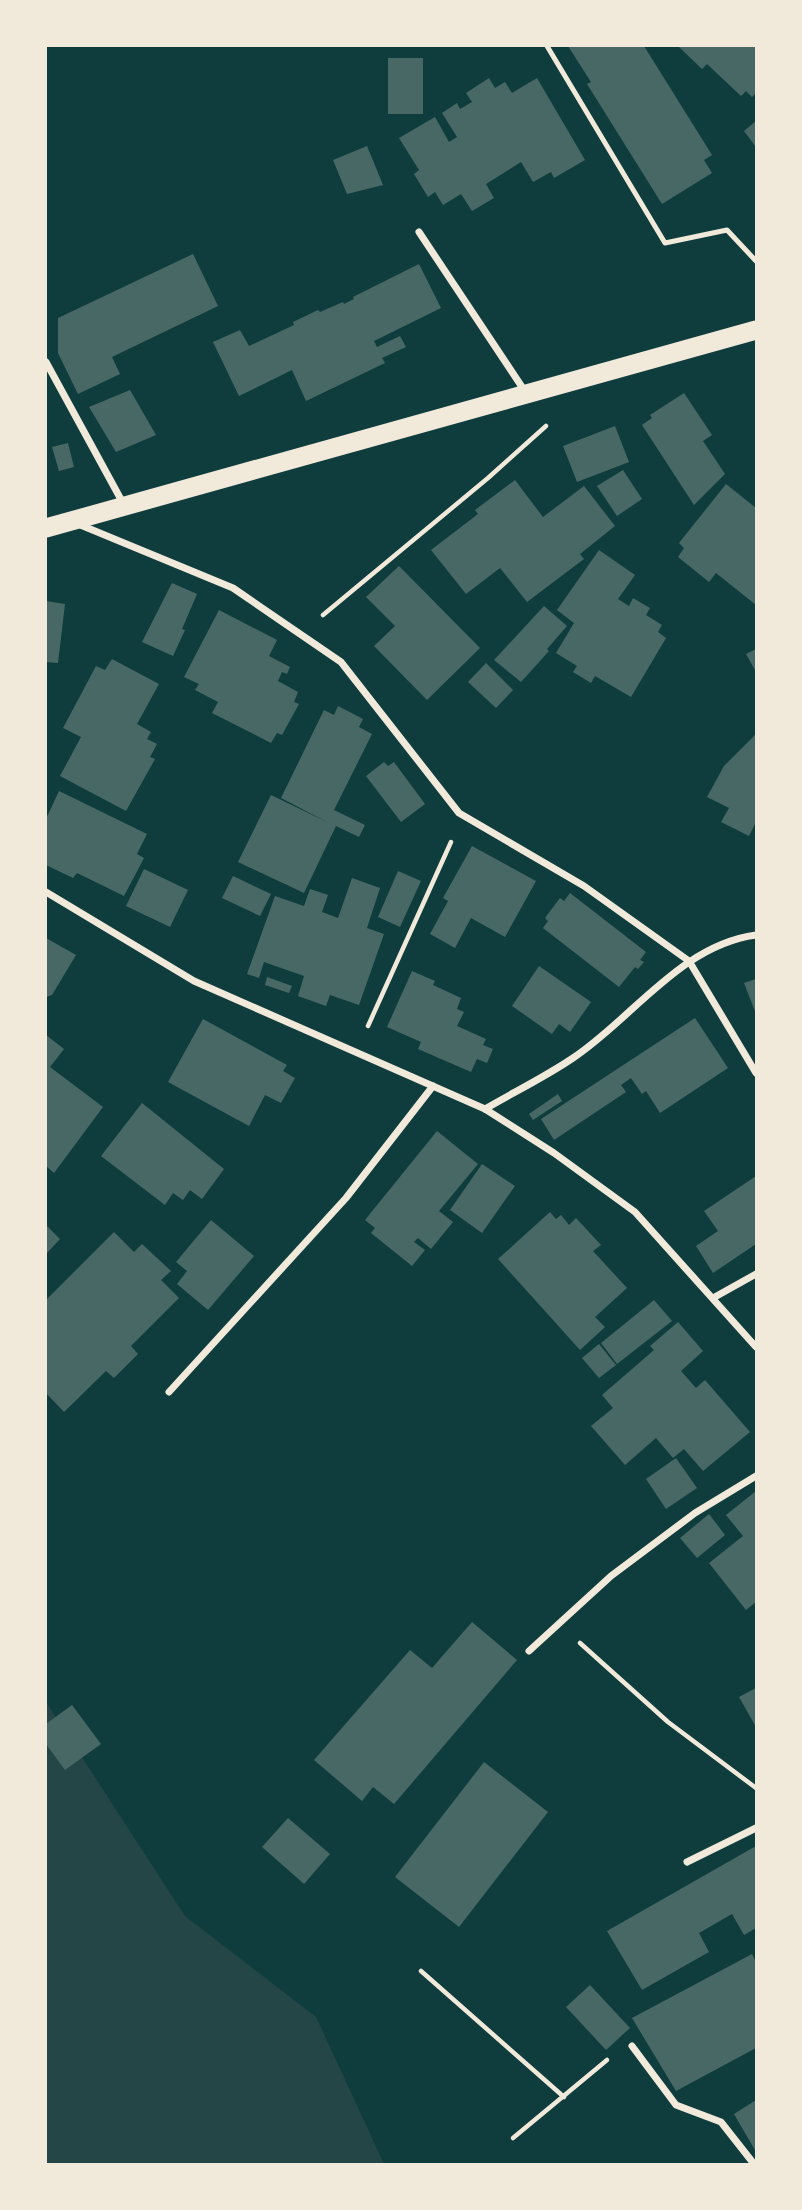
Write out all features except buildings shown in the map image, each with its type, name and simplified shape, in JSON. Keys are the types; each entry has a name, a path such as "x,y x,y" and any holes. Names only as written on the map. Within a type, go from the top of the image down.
{"highway":[{"path":"46,528 757,330"}],"street":[{"path":"419,232 527,394"},
{"path":"46,362 124,506"},
{"path":"46,517 70,521 233,588 341,662 463,815 584,886 689,961 757,1073"},
{"path":"46,892 194,981 485,1109 554,1153 635,1212 757,1347"},
{"path":"485,1109 574,1058 689,961 740,937 757,935"},
{"path":"169,1392 346,1198 433,1086"},
{"path":"713,1298 757,1275"},
{"path":"529,1651 611,1576 695,1513 757,1476"},
{"path":"687,1862 757,1828"},
{"path":"632,2046 676,2105 721,2122 754,2165"}],"lane":[{"path":"547,46 665,243 727,230 757,261"}],"path":[{"path":"301,634 488,478 553,420"},
{"path":"356,1052 463,815"},
{"path":"559,1624 668,1723 757,1788"},
{"path":"421,1971 564,2097"},
{"path":"513,2138 605,2062 632,2046"}],"shaded area":[{"path":"46,1702 185,1916 316,2017 384,2164 46,2164"}]}
